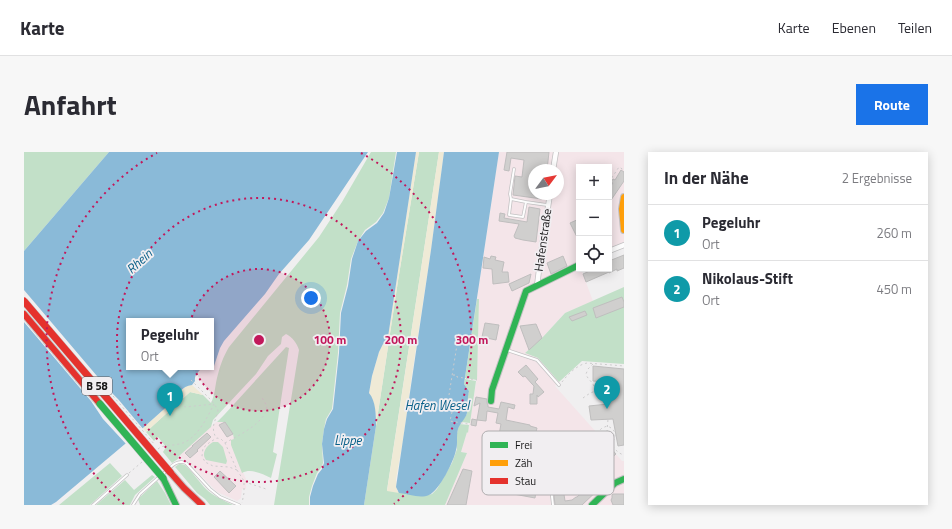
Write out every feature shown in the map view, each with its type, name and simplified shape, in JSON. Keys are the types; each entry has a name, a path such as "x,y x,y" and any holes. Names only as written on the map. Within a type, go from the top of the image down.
{"main road":[{"path":"624,197 622,205 624,230"},
{"path":"491,400 492,390 526,291 576,266"},
{"name":"B 58","path":"24,300 170,472 202,505"},
{"name":"B 58","path":"24,314 163,478 176,505"},
{"path":"614,484 624,479"},
{"path":"592,505 602,495"}],"street":[{"path":"555,164 556,152"},
{"name":"Hafenstraße","path":"537,286 549,200"},
{"path":"612,251 624,245"}],"lane":[{"path":"514,169 510,194 511,199 509,216 523,217 526,202"},
{"path":"511,199 548,205"},
{"path":"506,349 537,360 559,385"},
{"path":"133,505 140,494 178,462 186,463 210,489 220,497 240,505"},
{"path":"93,505 127,475"},
{"path":"552,495 553,505"}],"path":[{"path":"612,178 619,167 624,170"},
{"path":"24,320 97,408"},
{"path":"449,395 459,332"},
{"path":"562,382 568,375 581,365 587,363 624,366"},
{"path":"594,363 588,369 586,374 587,378 594,385 595,391"},
{"path":"452,374 457,375 458,377 477,380"},
{"path":"191,380 218,410 214,424 214,432 217,438 221,439 225,443 237,470 244,481 248,484 266,489"},
{"path":"583,398 595,391 604,390 618,393"},
{"path":"172,395 185,407 214,404"},
{"path":"225,443 244,432 265,414 266,406 261,396"},
{"path":"154,451 164,446 180,444 196,434 204,424 214,404"},
{"path":"452,412 450,421 468,424"},
{"path":"607,431 608,419"},
{"path":"599,431 602,428 608,427 614,431"},
{"path":"217,438 203,448 202,456 205,462 213,466 237,470"},
{"path":"614,447 620,454 624,455"},
{"path":"140,459 145,465"},
{"path":"127,475 144,461"},
{"path":"240,505 243,500 244,481"}],"shaded area":[{"path":"499,152 624,152 624,242 612,247 612,164 576,164 576,272 582,272 593,301 565,313 542,338 525,353 538,358 559,382 555,386 595,431 482,431 482,495 614,495 614,452 622,461 624,461 624,505 445,505 467,453 461,452 468,432 477,378 479,299 477,299"},
{"path":"216,422 225,422 233,434 234,439 231,445 246,479 246,489 242,489 241,498 237,501 217,492 187,461 184,459 178,459 178,457"}],"green space":[{"path":"24,152 109,152 24,251"},
{"path":"371,152 396,152 389,198 383,213 376,222 365,230 358,241 351,259 347,285 340,313 338,353 332,409 326,419 324,429 322,444 323,463 312,486 309,497 309,505 274,505 299,350 294,340 286,334 282,337 281,344 268,356 256,374 213,420 211,427 172,463 163,452 166,447 158,437 154,441 146,432 190,392 203,395 211,403 217,378 225,354 229,347 319,237 342,202"},
{"path":"419,152 439,152 387,490 428,495 432,494 437,489 452,463 457,449 456,438 459,424 469,425 468,433 467,432 461,452 467,453 445,505 364,505 398,281"},
{"path":"624,287 624,364 582,361 559,382 538,358 525,353 542,338 565,313"},
{"path":"477,299 479,299 477,380 465,378"},
{"path":"286,347 289,348 273,452 277,454 271,478 253,471 242,473 231,445 231,440 234,439 233,434 225,422 217,422"},
{"path":"465,379 476,381 470,423 461,422 467,414 467,398 469,391 464,384"},
{"path":"213,442 218,442 223,447 227,461 226,464 206,460 204,455 205,450"},
{"path":"110,463 122,476 90,505 59,505"},
{"path":"179,464 185,465 209,491 218,498 233,505 210,505 197,493 175,467"},
{"path":"152,475 155,477 135,495 130,505 96,505 125,480 134,490"},
{"path":"157,481 171,505 140,505 138,499"}],"sand":[{"path":"416,152 419,152 376,426 376,414 369,393 379,352 383,344 388,340"},
{"path":"439,152 444,152 403,441 396,479 397,490 399,493 387,491"},
{"path":"192,385 203,395 190,392 146,432 143,428 172,402 186,386"}],"water":[{"name":"Rhein","path":"109,152 368,152 309,240 224,341 214,366 214,318 126,318 126,370 200,370 192,385 185,387 172,402 125,444 51,505 24,505 24,251"},
{"name":"Lippe","path":"397,152 416,152 388,340 383,344 379,352 369,393 376,413 376,426 364,505 310,505 310,497 313,486 324,463 322,444 324,429 327,419 333,409 339,353 341,313 348,286 352,259 358,241 366,231 377,223 384,213 389,198"},
{"name":"Hafen Wesel","path":"444,152 499,152 464,384 469,391 467,413 458,429 457,448 446,475 437,488 429,495 418,496 399,493 396,487"}],"pier":[{"path":"24,290 144,430 127,445 103,419 91,401 24,322"}],"building":[{"path":"507,152 549,152 548,164 528,164 528,197 513,195 515,176 522,177 524,160 511,158 509,171 504,170"},
{"path":"621,170 624,172 624,181 612,199 612,180 613,179 615,180"},
{"path":"529,207 540,209 536,242 515,238 514,236 519,224 499,221 500,213 505,214 504,218 527,222"},
{"path":"576,220 576,235 570,223"},
{"path":"624,255 624,268 612,272 612,260"},
{"path":"491,256 496,257 495,260 504,262 502,272 508,272 509,282 493,284 492,269 483,268 484,257 490,259"},
{"path":"563,256 567,266 551,274 547,263"},
{"path":"587,272 609,272 586,282 583,274"},
{"path":"531,274 529,283 512,291 509,284"},
{"path":"622,297 624,307 596,318 593,308"},
{"path":"585,311 587,315 572,321 569,317"},
{"path":"485,323 499,325 496,340 482,337"},
{"path":"536,324 542,338 529,350 520,326"},
{"path":"526,365 538,379 535,382 544,392 538,397 537,395 537,404 530,404 530,394 533,394 534,386 525,376 523,377 518,372"},
{"path":"593,366 624,369 624,445 618,446 613,419 591,420 589,406 608,404 618,396 619,383 593,381"},
{"path":"476,397 487,399 488,407 499,409 501,402 515,405 514,409 508,407 506,420 530,425 537,428 536,431 500,431 501,424 496,423 498,413 487,411 486,421 477,420 480,403 474,406"},
{"path":"472,419 477,420 476,426 471,425"},
{"path":"225,422 233,434 227,437 219,425"},
{"path":"207,433 211,437 190,458 185,453"},
{"path":"463,469 472,471 466,505 447,505"},
{"path":"220,471 236,486 229,493 214,477"},
{"path":"614,494 624,494 624,505 613,505 611,500 612,495"},
{"path":"519,495 535,495 535,498"},
{"path":"554,495 564,495 565,501 572,500 579,495 593,495 582,505 555,505"}],"traffic: fast":[{"path":"491,401 492,390 526,291 576,266"},
{"path":"100,404 163,478"},
{"path":"163,478 176,505"},
{"path":"614,484 624,479"},
{"path":"592,505 602,495"}],"traffic: slow":[{"path":"624,197 622,209 624,230"}],"traffic: jam":[{"path":"24,301 170,472"},
{"path":"24,314 100,404"},
{"path":"170,472 202,505"}],"place":[{"name":"Nikolaus-Stift","path":"607,409"},
{"name":"Pegeluhr","path":"170,416"}]}
